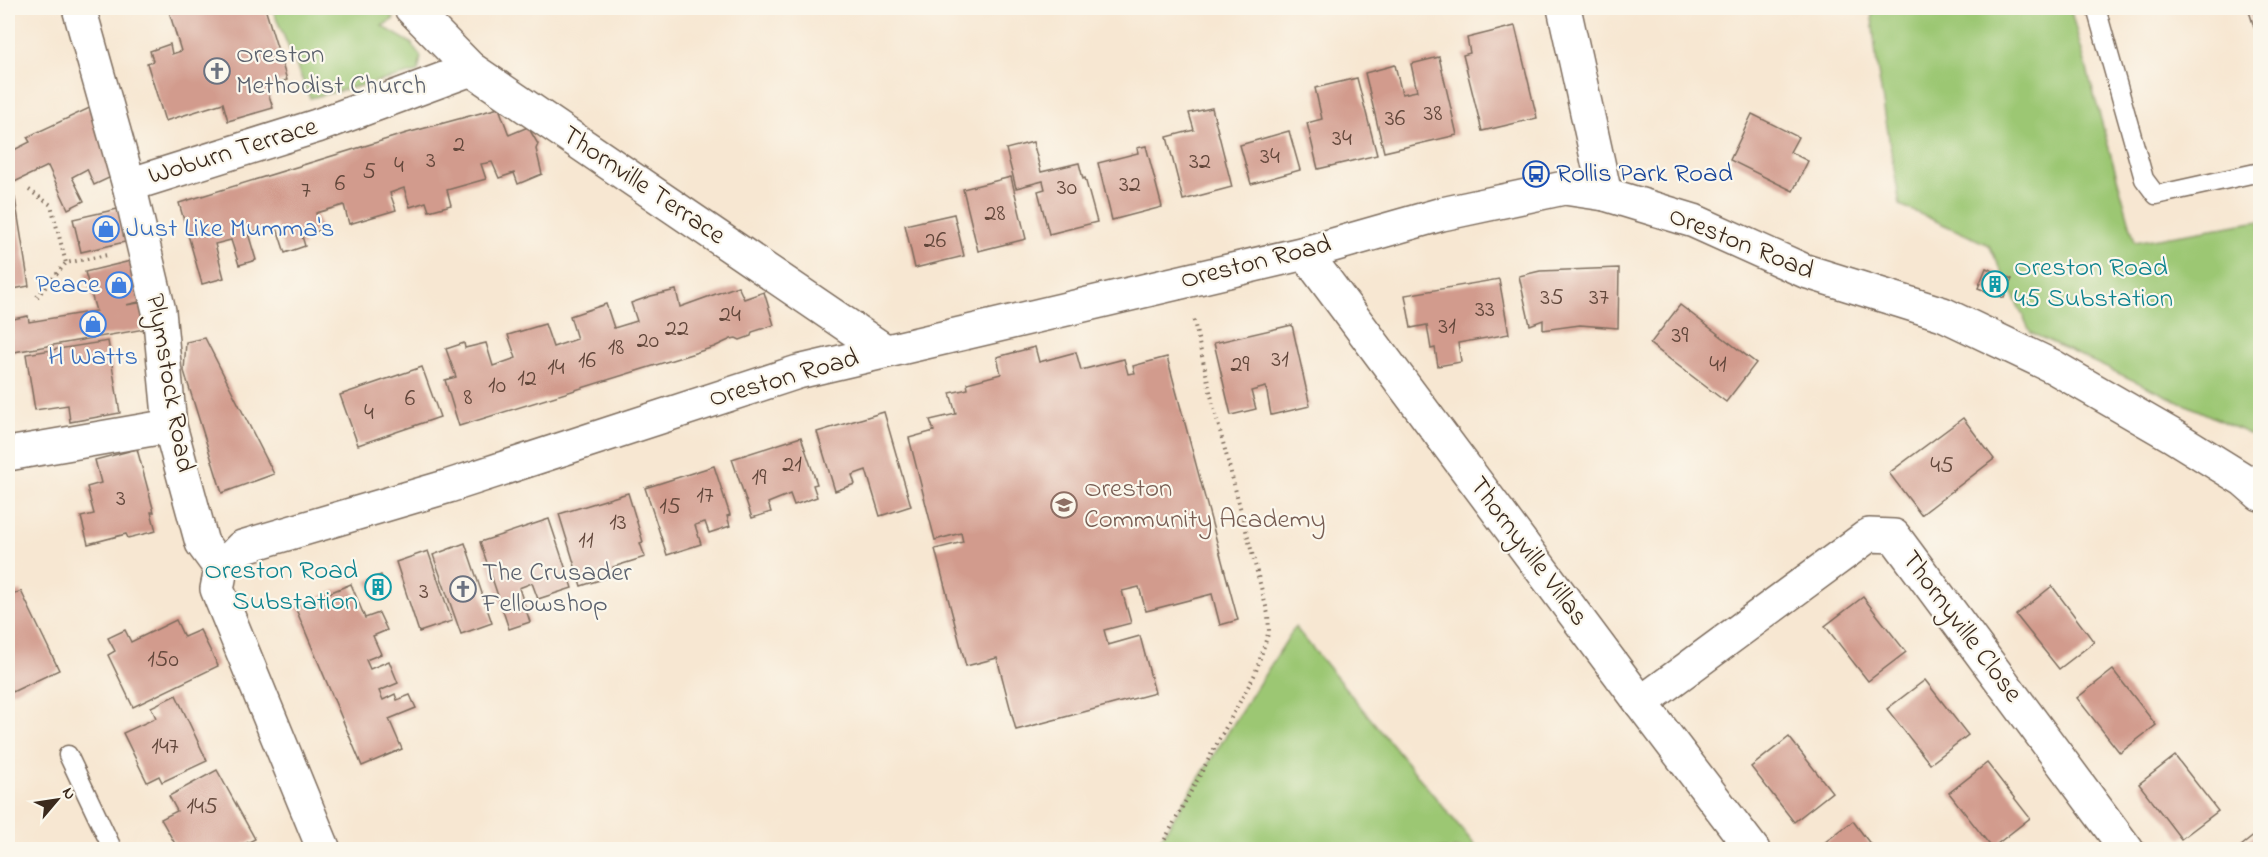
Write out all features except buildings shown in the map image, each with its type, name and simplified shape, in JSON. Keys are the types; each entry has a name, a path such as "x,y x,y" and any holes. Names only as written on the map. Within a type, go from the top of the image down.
{"street":[{"name":"Plymstock Road","path":"79,8 129,185 159,311 170,426 202,543 221,569"},
{"name":"Thornville Terrace","path":"411,8 471,69 885,351"},
{"path":"1564,8 1605,194"},
{"name":"Woburn Terrace","path":"129,185 317,126 471,69"},
{"name":"Oreston Road","path":"221,569 242,547 449,486 798,372 1305,253 1442,214 1564,188 1605,194 1694,221 1805,272 1943,314 2052,366 2173,436 2244,480 2260,494"},
{"name":"Thornyville Villas","path":"1305,253 1641,703 1753,849"},
{"path":"8,454 170,426"},
{"name":"Thornyville Close","path":"1641,703 1869,535 1894,536 2127,849"},
{"path":"221,569 217,589 324,849"}],"lane":[{"path":"2096,8 2144,179 2156,195 2260,171"},
{"path":"68,755 113,849"}],"path":[{"path":"29,190 51,204 66,263"},
{"path":"37,297 66,263 143,247"},
{"path":"1159,849 1256,674 1269,631 1268,614 1214,408 1184,280"}],"green space":[{"path":"272,8 387,8 394,19 382,26 411,43 421,57 418,72 310,98"},
{"path":"1871,8 2070,8 2135,242 2260,221 2260,439 2031,333 1989,245 1900,205 1877,66"},
{"path":"1295,627 1478,849 1154,849"}],"place":[{"name":"Oreston Methodist Church","path":"217,71"},
{"name":"Rollis Park Road","path":"1536,174"},
{"name":"Just Like Mumma's","path":"106,229"},
{"name":"Oreston Road 45 Substation","path":"1995,284"},
{"name":"Peace","path":"119,285"},
{"name":"H Watts","path":"93,324"},
{"name":"Oreston Community Academy","path":"1064,505"},
{"name":"Oreston Road Substation","path":"378,587"},
{"name":"The Crusader Fellowshop","path":"463,589"}]}
